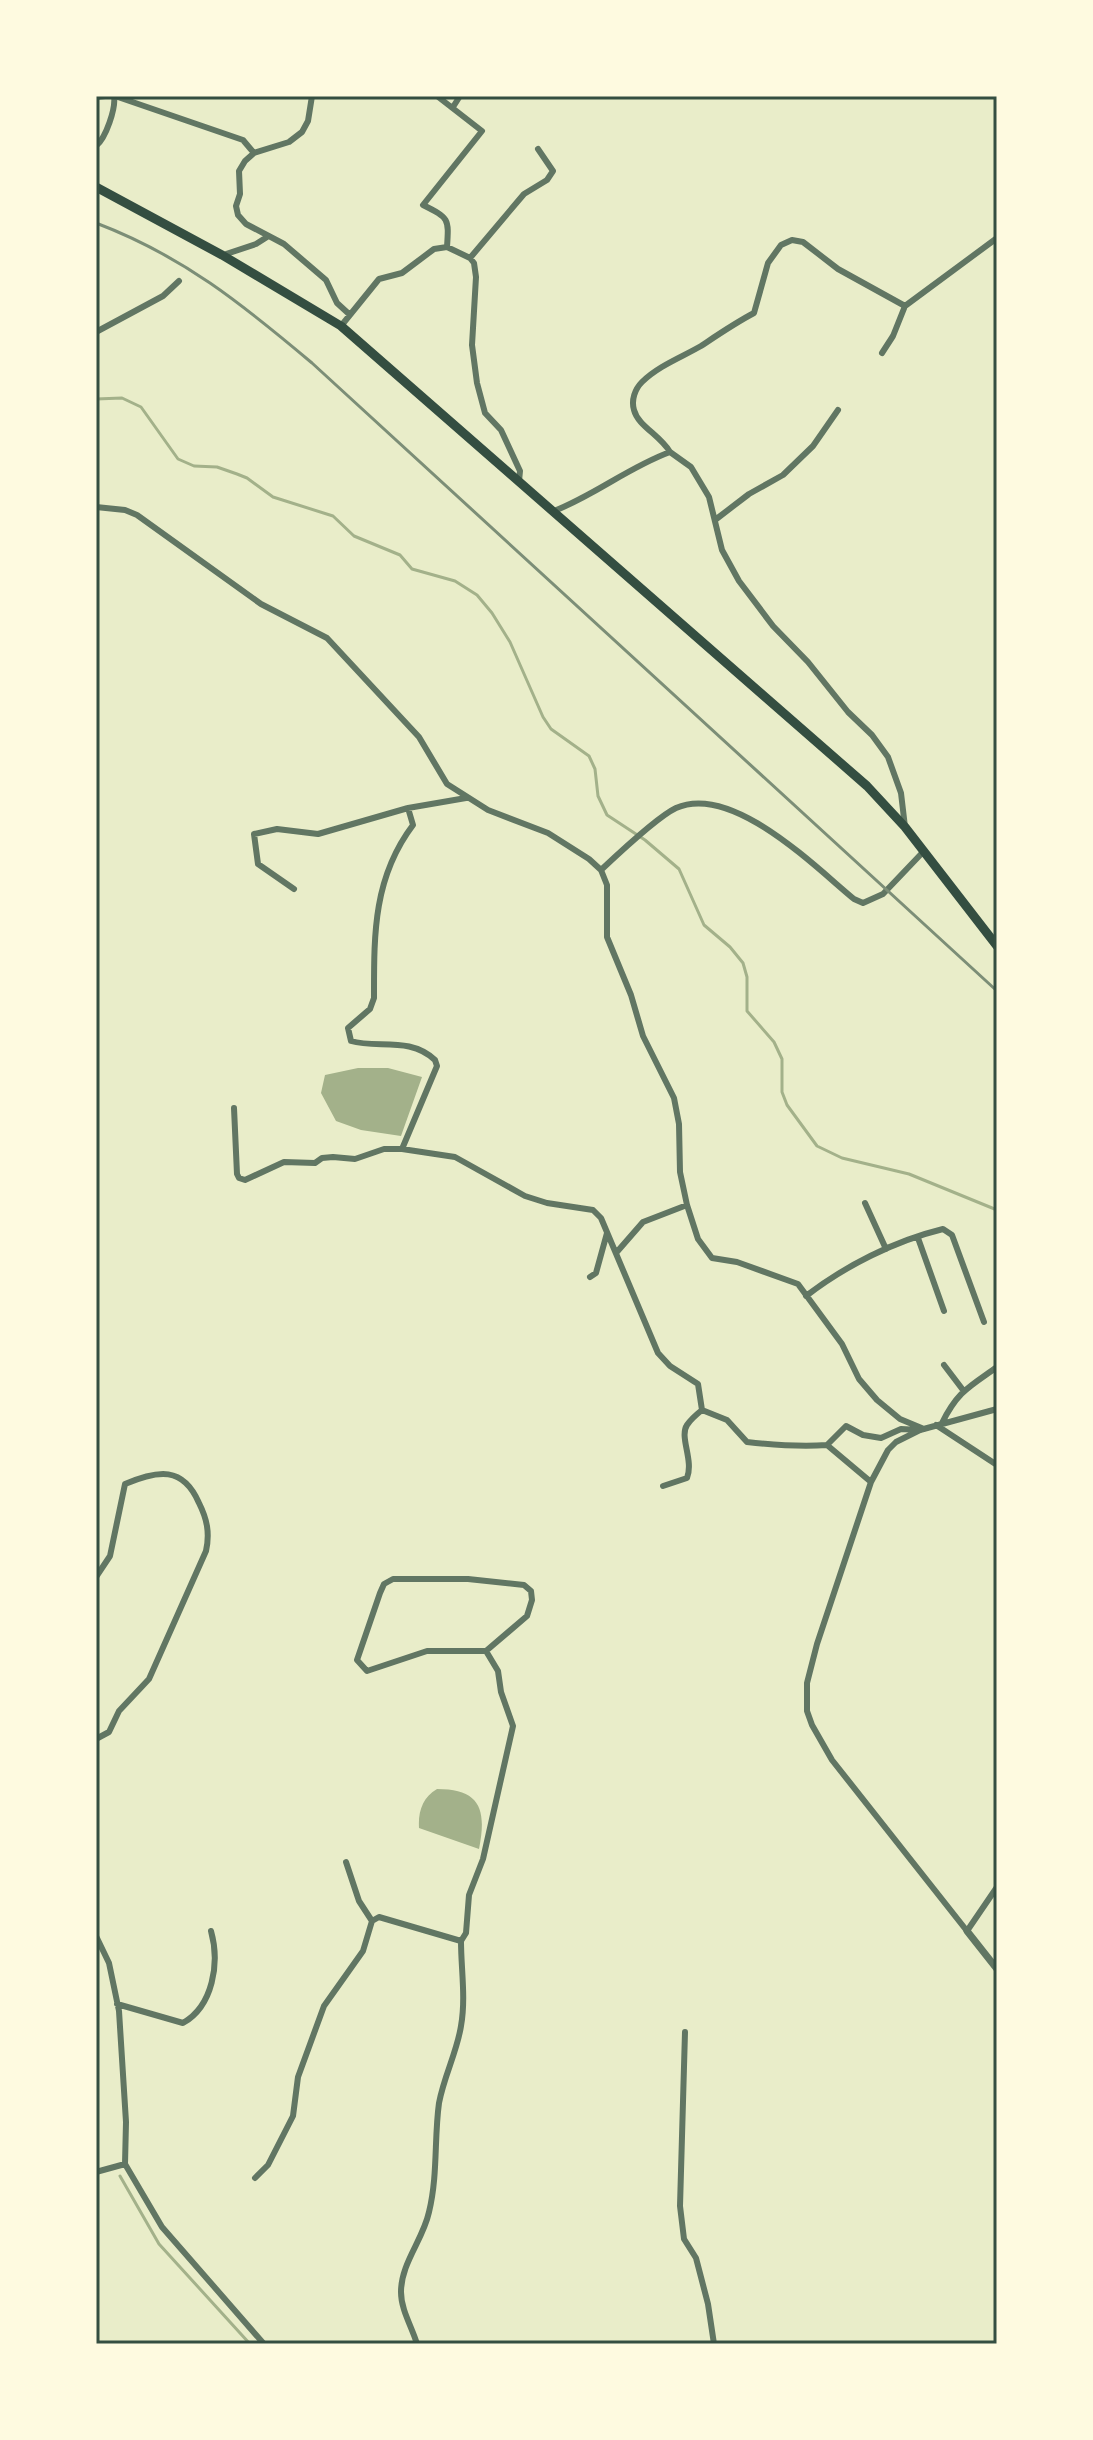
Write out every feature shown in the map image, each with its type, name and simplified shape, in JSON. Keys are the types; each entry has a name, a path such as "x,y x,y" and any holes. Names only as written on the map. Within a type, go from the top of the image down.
{"highway":[{"path":"96,187 222,255 341,326 867,786 905,827 997,946"}],"street":[{"path":"96,97 105,96"},
{"path":"96,146 107,133 115,104 114,96 243,140 254,153"},
{"path":"312,96 308,121 302,132 289,142 254,153 239,171 240,194 236,206 238,215 246,224 301,256 326,280 337,303 349,314"},
{"path":"437,96 482,131 423,205 449,221 447,247"},
{"path":"453,107 460,96"},
{"path":"470,258 524,194 547,180 553,171 538,149"},
{"path":"222,255 256,244 267,237"},
{"path":"882,353 893,336 905,306 997,238"},
{"path":"905,306 838,269 803,242 792,240 781,245 768,263 754,313 642,381 633,397 634,410 640,422 661,438 670,452 691,467 709,497 722,550 739,581 773,626 808,662 888,757 901,793 905,827"},
{"path":"341,326 379,279 402,273 434,249 447,247 470,258 475,268 472,345 477,383 485,413 501,430 520,471 519,481"},
{"path":"96,332 163,296 179,281"},
{"path":"715,520 749,494 783,475 813,446 838,410"},
{"path":"554,511 580,501 652,458 670,452"},
{"path":"96,507 125,510 137,515 261,604 327,638 419,737 447,784 488,810 548,833 601,870 607,885 607,937 631,995 643,1036 674,1098 679,1124 680,1172 698,1239 712,1258 737,1262 798,1284 842,1344 859,1379 877,1400 900,1419 922,1430"},
{"path":"294,889 258,864 254,834 277,829 318,834 408,808 466,798"},
{"path":"601,870 674,809 695,802 724,806 793,848 854,899 863,903 883,894 923,852"},
{"path":"402,1149 437,1066 435,1060 420,1051 391,1042 351,1041 348,1028 370,1009 374,998 377,904 396,847 413,825 408,808"},
{"path":"234,1108 237,1174 245,1180 284,1162 315,1163 322,1158 333,1157 355,1159 384,1149 402,1149 455,1157 525,1196 547,1203 593,1210 601,1218 658,1353 670,1366 698,1384 702,1410"},
{"path":"865,1203 886,1249"},
{"path":"616,1253 643,1222 687,1205"},
{"path":"806,1296 831,1276 886,1249 943,1229 952,1235 984,1322"},
{"path":"590,1277 596,1273 607,1233"},
{"path":"918,1238 944,1311"},
{"path":"944,1365 963,1390"},
{"path":"939,1424 963,1390 997,1367"},
{"path":"997,1409 922,1430 896,1442 888,1450 871,1482 807,1683 807,1711 832,1760 997,1969"},
{"path":"702,1410 727,1420 747,1442 774,1443 790,1448 827,1445 846,1426 863,1435 881,1438 901,1429 922,1430"},
{"path":"663,1486 687,1478 691,1469 685,1427 702,1410"},
{"path":"939,1424 997,1465"},
{"path":"827,1445 871,1482"},
{"path":"96,1577 110,1556 125,1484 161,1473 183,1479 192,1488 206,1518 209,1539 206,1551 149,1679 119,1711 109,1732 96,1739"},
{"path":"393,1579 468,1579 524,1585 531,1591 532,1600 527,1616 486,1651 427,1651 367,1671 357,1660 380,1593 384,1584 393,1579"},
{"path":"417,2344 401,2296 402,2280 406,2266 424,2234 435,2185 439,2104 464,2006 461,1941 466,1933 469,1895 483,1859 513,1726 501,1692 498,1671 486,1651"},
{"path":"346,1862 359,1901 372,1921"},
{"path":"967,1931 997,1887"},
{"path":"255,2178 268,2165 293,2116 298,2077 324,2006 363,1951 372,1921 379,1917 402,1922 461,1941"},
{"path":"117,2004 183,2023 195,2016 209,1995 215,1945 211,1931"},
{"path":"96,1936 109,1963 117,2004 126,2122 125,2164 162,2227 264,2344"},
{"path":"685,2032 680,2206 684,2239 696,2258 714,2344"},
{"path":"96,2172 125,2164"}],"shaded area":[{"path":"358,1068 388,1068 422,1077 401,1136 361,1130 336,1121 321,1093 325,1075"},
{"path":"437,1789 463,1793 477,1804 482,1823 479,1849 419,1828 422,1805"}],"waterway":[{"path":"96,399 122,398 141,407 178,459 194,466 217,467 237,474 273,497 333,516 354,536 400,555 412,569 455,581 477,595 510,642 551,729 589,756 595,769 598,796 607,815 645,840 679,869 704,925 743,963 747,977 747,1011 774,1042 782,1059 782,1092 787,1105 817,1146 842,1158 909,1174 997,1210"},
{"path":"120,2176 159,2244 250,2344"}],"railway":[{"path":"96,223 157,250 184,266 261,321 312,363 997,991"}]}
